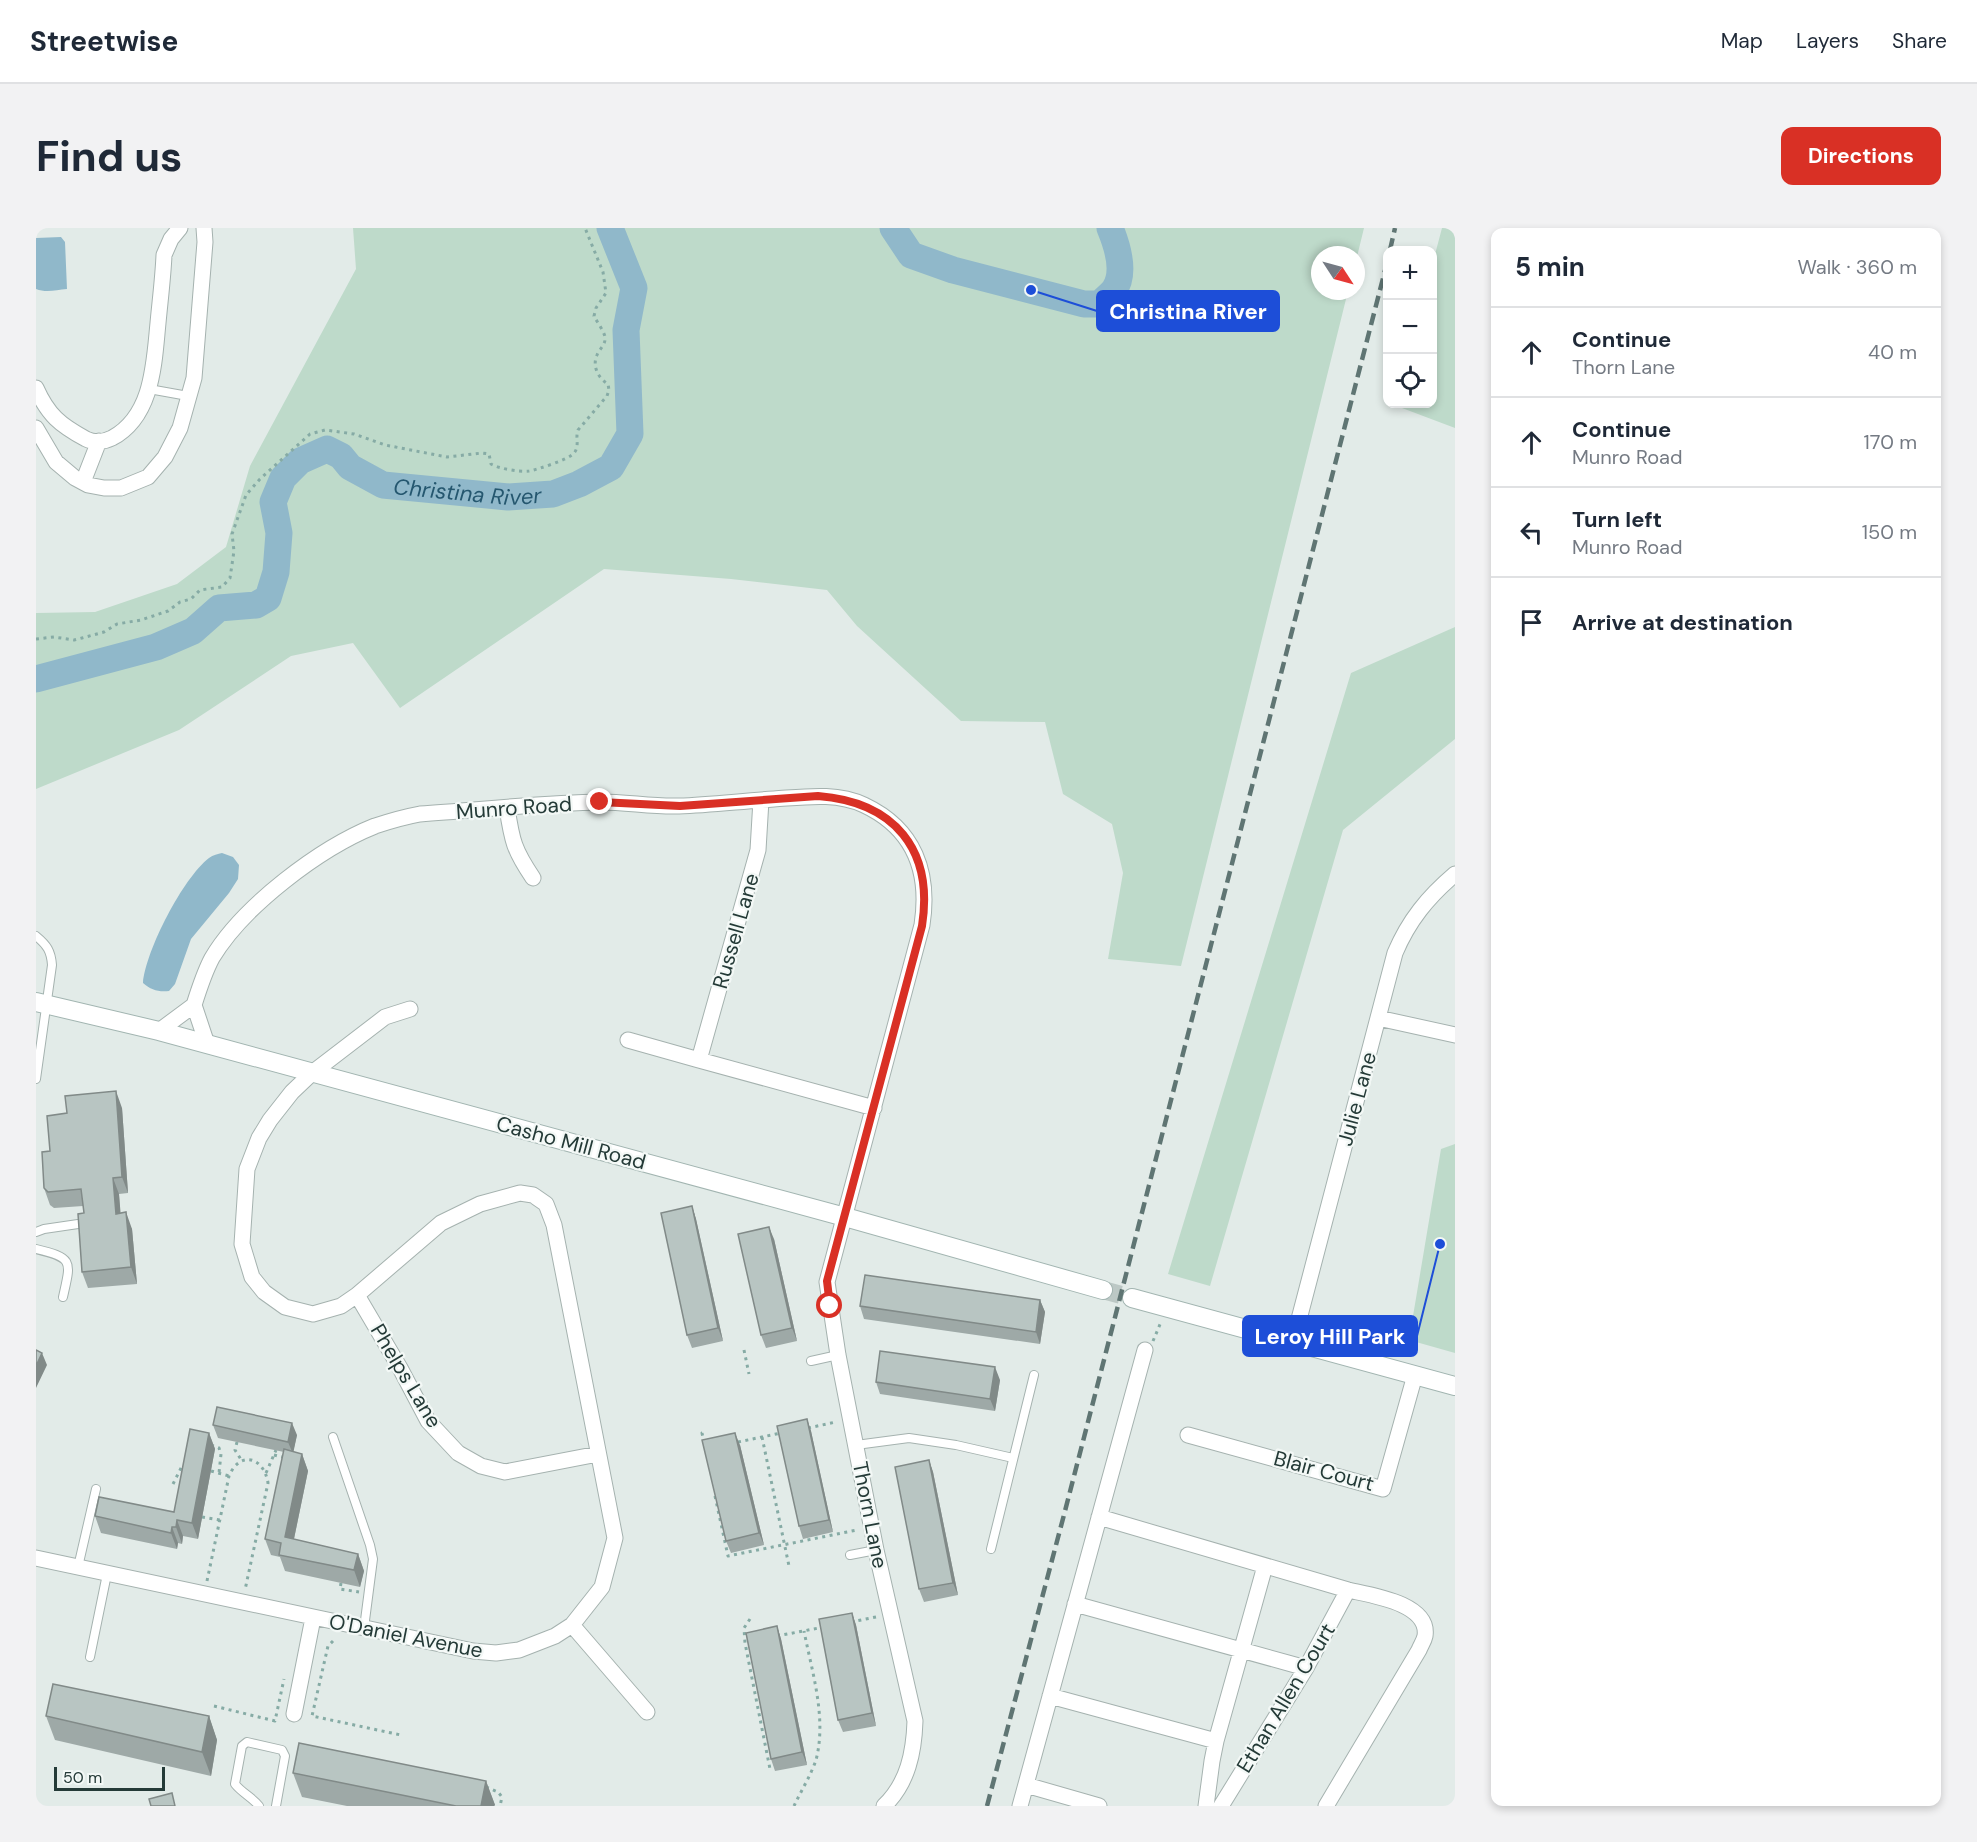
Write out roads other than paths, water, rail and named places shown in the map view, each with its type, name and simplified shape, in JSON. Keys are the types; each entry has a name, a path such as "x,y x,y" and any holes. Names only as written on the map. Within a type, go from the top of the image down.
{"street":[{"path":"36,388 45,406 65,428 90,441 99,441 117,434 130,422 143,404 149,389 164,255 167,246 180,228"},
{"path":"36,429 56,462 69,474 83,482 104,488 121,488 148,477 165,457 183,417 194,378 205,242 204,228"},
{"path":"83,482 99,441"},
{"name":"Munro Road","path":"194,1005 202,978 213,958 226,938 259,903 293,875 351,837 399,818 420,814 600,802 680,806 818,796 862,804 878,812 898,830 914,852 921,868 926,904 845,1217"},
{"name":"Russell Lane","path":"699,1060 758,850 760,800"},
{"path":"507,808 512,838 518,855 533,878"},
{"name":"Julie Lane","path":"1293,1342 1395,953 1402,936 1423,904 1455,874"},
{"name":"Casho Mill Road","path":"41,1003 159,1031 845,1217 1103,1290"},
{"path":"159,1031 194,1005 207,1044"},
{"path":"357,1295 341,1306 313,1314 285,1307 264,1292 252,1277 242,1244 247,1169 270,1120 292,1092 312,1073 385,1017 410,1009"},
{"path":"1378,1018 1455,1035"},
{"path":"628,1040 874,1107"},
{"name":"O'Daniel Avenue","path":"36,1558 473,1652 496,1653 519,1650 555,1636 572,1625 602,1587 615,1538 554,1225 546,1204 533,1195 520,1193 480,1204 441,1223 357,1295"},
{"name":"Thorn Lane","path":"845,1217 827,1281 838,1355 876,1550 915,1720 910,1764 898,1787 884,1806"},
{"name":"Phelps Lane","path":"357,1295 428,1421 458,1453 482,1467 505,1472 598,1454"},
{"path":"1132,1298 1455,1386"},
{"path":"1020,1806 1145,1350"},
{"name":"Blair Court","path":"1188,1435 1383,1489 1415,1375"},
{"path":"1099,1517 1348,1590 1390,1600 1404,1606 1420,1619 1425,1629 1425,1637 1419,1650 1326,1806"},
{"path":"1206,1806 1216,1741 1265,1566"},
{"name":"Ethan Allen Court","path":"1221,1806 1306,1668 1348,1590"},
{"path":"1075,1604 1306,1668"},
{"path":"294,1714 313,1618"},
{"path":"572,1625 647,1712"},
{"path":"1050,1696 1216,1741"},
{"path":"1026,1785 1099,1806"}],"lane":[{"path":"149,389 188,396"},
{"path":"36,936 46,944 51,954 52,965 41,1003 36,1079"},
{"path":"36,1232 78,1224"},
{"path":"36,1249 60,1256 67,1261 69,1268 63,1297"},
{"path":"811,1361 838,1355"},
{"path":"991,1549 1034,1375"},
{"path":"333,1437 373,1558 364,1628"},
{"path":"856,1444 909,1438 956,1445 1013,1458"},
{"path":"78,1567 96,1489"},
{"path":"850,1555 876,1550"},
{"path":"90,1657 107,1574"},
{"path":"259,1806 235,1784 242,1746 247,1742 282,1750 285,1756 276,1806"}],"water":[{"path":"61,237 65,242 67,289 47,291 36,289 36,238"},
{"path":"222,853 233,857 239,865 238,879 191,939 175,984 169,991 158,991 149,987 143,983 146,969 167,916 188,881 199,868 211,857"}],"waterway":[{"name":"Christina River","path":"36,679 156,647 193,631 219,608 256,605 268,598 276,572 279,533 273,502 283,478 300,461 327,449 341,456 350,467 383,485 508,497 553,494 579,484 611,467 630,434 626,330 634,288 610,228"},
{"name":"Christina River","path":"893,228 911,255 953,270 1084,304 1100,304 1118,283 1119,259 1110,228"}],"tunnel":[{"path":"1103,1290 1132,1298"}],"railway":[{"path":"1391,246 1395,228"},
{"path":"987,1806 1383,278"}],"place":[{"name":"Christina River","path":"1031,290"},
{"name":"Leroy Hill Park","path":"1440,1244"}]}
